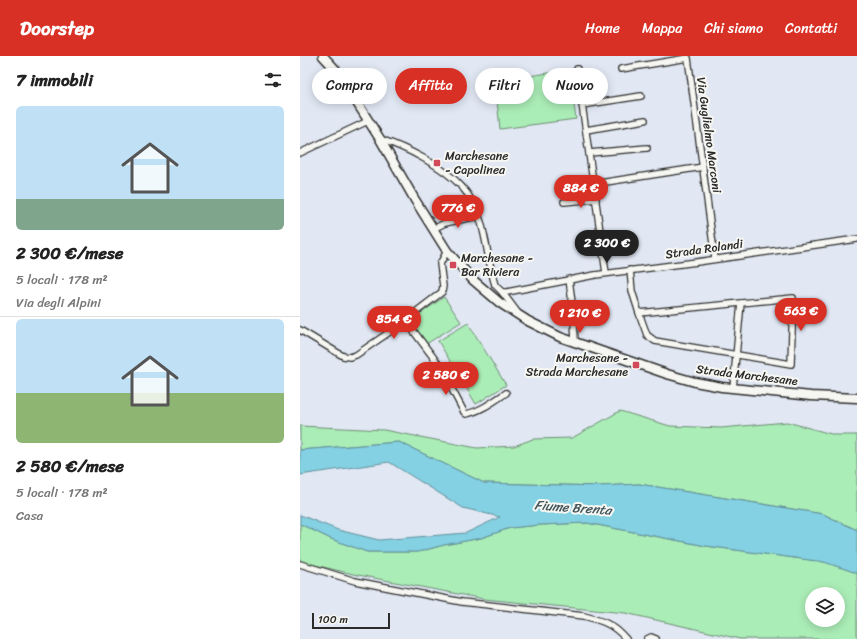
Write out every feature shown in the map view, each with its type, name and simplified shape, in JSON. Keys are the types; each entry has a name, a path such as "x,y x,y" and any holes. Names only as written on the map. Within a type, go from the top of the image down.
{"main road":[{"name":"Strada Marchesane","path":"323,56 336,70 380,139 447,251 473,280 500,302 528,321 575,343 667,374 696,382 733,388 811,396 857,398"}],"street":[{"name":"Via Guglielmo Marconi","path":"621,69 688,58 715,259"},
{"path":"606,273 582,105 641,96"},
{"path":"586,130 645,120"},
{"path":"300,153 368,121"},
{"path":"380,139 412,153 451,176 463,188 471,200 481,223 495,286 502,292 519,315"},
{"path":"589,153 647,148"},
{"path":"594,184 703,167"},
{"path":"564,202 596,198"},
{"path":"433,229 445,223 478,216"},
{"name":"Strada Rolandi","path":"502,292 606,273 857,239"},
{"path":"300,330 343,356 356,355 406,321 442,292 443,286 440,264 447,251"},
{"path":"630,270 632,291 639,313 647,335 655,341 791,364 793,298 639,313"},
{"path":"569,280 574,318 575,343"},
{"path":"733,388 741,303"},
{"path":"406,321 439,365 466,414 488,405 506,393"},
{"path":"300,564 355,581 462,602 584,616 603,620 615,627 626,639"},
{"path":"647,639 651,637 656,639"}],"green space":[{"path":"542,74 542,104 574,104 576,119 500,129 497,104 534,104 534,75"},
{"path":"444,297 461,322 426,344 410,321"},
{"path":"468,323 506,385 476,404 438,341"},
{"path":"620,411 670,426 721,428 787,422 835,435 857,435 857,530 823,514 639,484 601,486 484,483 399,442 300,450 300,426 384,430 477,448 514,446 533,439 572,438"},
{"path":"587,523 706,546 825,562 857,573 857,639 740,639 625,613 484,599 300,563 300,524 331,539 367,552 418,552 481,538 510,528"}],"water":[{"name":"Fiume Brenta","path":"399,442 484,483 601,486 639,484 823,514 857,530 857,573 824,562 706,546 587,523 510,528 481,538 418,552 367,552 331,539 300,524 300,515 338,530 379,540 466,533 500,517 463,508 389,462 300,475 300,450"}],"place":[{"name":"Marchesane - Capolinea","path":"437,163"},
{"name":"Marchesane - Bar Riviera","path":"453,265"},
{"name":"Marchesane - Strada Marchesane","path":"636,365"}]}
